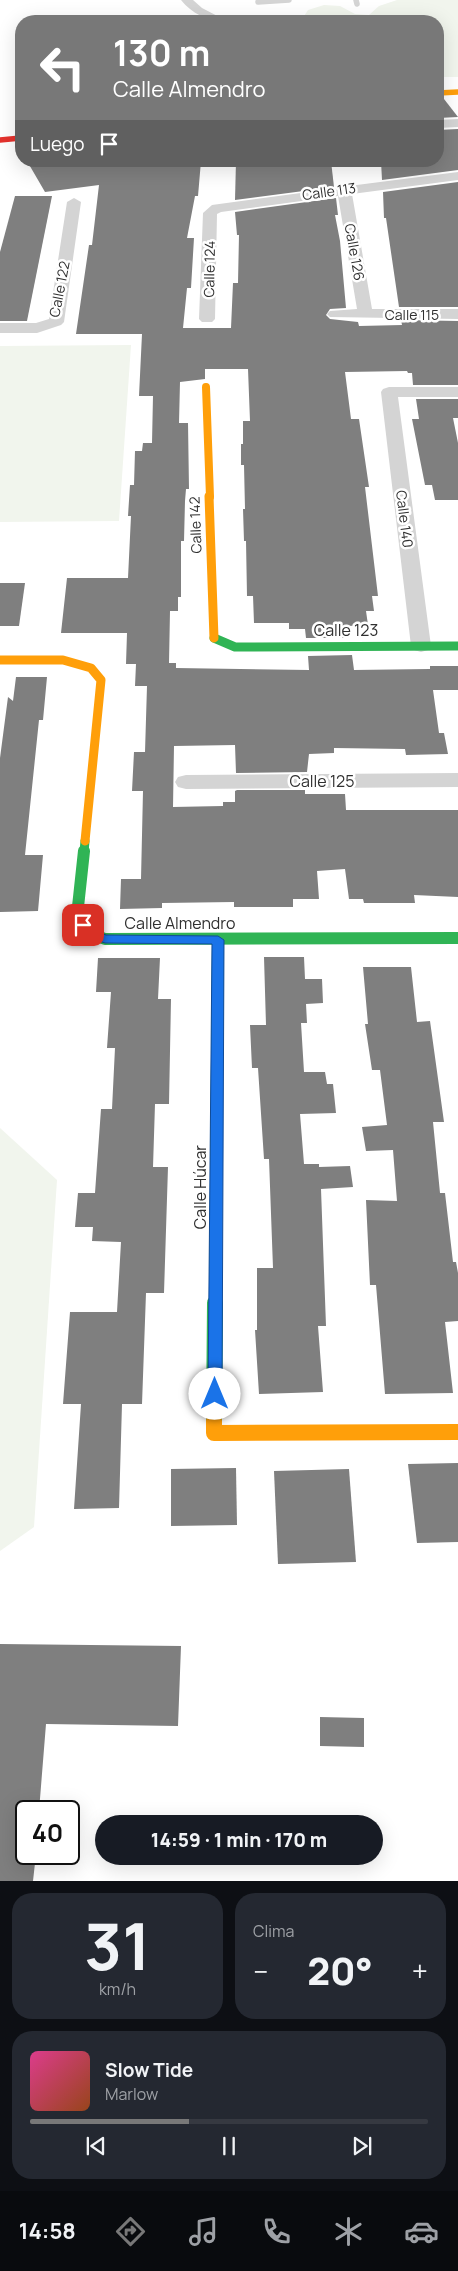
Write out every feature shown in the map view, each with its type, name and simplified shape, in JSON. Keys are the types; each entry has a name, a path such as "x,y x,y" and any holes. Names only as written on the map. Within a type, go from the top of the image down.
{"street":[{"path":"186,0 198,10 208,15"},
{"path":"444,93 458,92"},
{"path":"444,124 458,123"},
{"path":"0,140 15,139"},
{"name":"Calle 113","path":"210,220 210,213 224,206 344,189 458,176"},
{"name":"Calle 126","path":"344,189 365,314"},
{"name":"Calle 122","path":"0,328 37,328 56,322 74,202"},
{"name":"Calle 124","path":"207,319 210,220"},
{"name":"Calle 115","path":"335,314 458,314"},
{"name":"Calle 142","path":"206,387 213,638 235,647"},
{"name":"Calle 140","path":"421,646 389,392 458,392"},
{"name":"Calle 123","path":"235,647 458,646"},
{"name":"Calle Almendro","path":"0,660 63,660 91,668 101,680 77,916 89,933 105,939 458,938"},
{"name":"Calle 125","path":"186,782 458,780"},
{"name":"Calle Húcar","path":"218,940 214,1433 458,1432"}],"lane":[{"path":"258,2 289,0"}],"shaded area":[{"path":"397,0 458,0 458,77 444,77 444,15 369,15 379,6"},
{"path":"324,5 340,6 355,14 369,15 305,15 308,10"},
{"path":"131,345 119,521 0,522 0,346"},
{"path":"0,1128 57,1180 34,1527 0,1551"}],"building":[{"path":"444,99 458,117 444,118"},
{"path":"458,129 458,170 382,180 381,167 444,167 444,130"},
{"path":"30,167 200,167 198,196 195,196 187,238 194,238 191,288 187,288 183,328 231,328 233,283 238,283 239,235 237,235 235,212 336,198 338,215 335,215 340,241 346,308 330,309 326,315 330,319 358,322 359,326 402,325 401,320 458,321 458,385 413,385 412,373 407,371 345,372 351,419 359,419 369,487 365,487 378,596 372,596 374,611 366,611 368,625 348,626 349,638 306,638 305,629 289,629 289,623 254,623 253,596 247,596 246,541 244,541 243,509 245,509 244,465 241,465 243,421 250,421 248,369 205,369 205,379 180,382 179,423 188,423 189,489 186,489 184,541 181,541 181,597 178,597 178,611 170,611 169,663 176,663 176,668 309,670 308,656 352,655 354,670 430,669 430,666 458,666 458,690 433,690 439,733 444,733 448,754 406,755 405,749 334,748 334,753 309,754 307,772 236,773 235,745 174,746 173,807 223,806 223,802 235,802 235,791 237,790 305,790 305,794 345,794 346,810 458,810 458,897 414,895 415,903 364,903 363,899 349,899 345,869 317,871 319,899 293,899 293,907 234,907 234,902 162,903 162,908 120,909 121,879 141,879 143,791 132,791 134,752 145,752 147,686 135,686 136,664 126,664 127,633 61,633 67,578 128,578 131,516 128,516 130,485 134,485 135,451 142,451 143,443 152,443 153,396 139,396 142,334 76,334 89,245 92,245 99,185 45,192"},
{"path":"236,167 332,167 334,187 235,200"},
{"path":"458,182 458,307 399,307 386,218 384,218 383,192"},
{"path":"15,196 52,196 27,321 0,321 0,252"},
{"path":"416,399 458,399 458,418 453,418 458,443 458,500 435,500 432,485 425,485 412,419 419,419"},
{"path":"0,583 25,583 19,626 0,626"},
{"path":"16,677 47,677 43,720 39,720 25,855 43,855 38,911 0,912 0,758 8,697 13,701"},
{"path":"264,957 304,957 305,979 322,979 323,1003 306,1004 307,1023 301,1023 304,1072 325,1072 327,1084 333,1084 336,1113 300,1114 304,1164 319,1164 319,1167 350,1166 353,1187 321,1189 326,1326 318,1326 323,1392 259,1394 255,1330 257,1330 257,1268 273,1268 269,1159 264,1159 258,1068 252,1068 250,1025 266,1025"},
{"path":"98,958 160,958 158,999 171,999 169,1104 155,1104 153,1167 168,1167 164,1293 146,1293 142,1404 122,1404 119,1508 74,1509 81,1404 63,1404 70,1312 117,1312 121,1242 92,1241 93,1227 75,1227 78,1193 95,1193 101,1109 112,1109 115,1048 107,1048 111,992 96,992"},
{"path":"363,967 411,967 417,1022 430,1021 444,1122 433,1122 440,1193 445,1193 453,1262 456,1262 458,1273 458,1321 445,1322 453,1393 385,1394 376,1285 370,1285 366,1200 397,1201 393,1150 366,1151 362,1127 387,1125 380,1070 372,1070 365,1024 368,1024"},
{"path":"458,1463 458,1542 417,1543 408,1464"},
{"path":"236,1468 237,1525 171,1526 171,1469"},
{"path":"349,1469 356,1562 278,1564 274,1471"},
{"path":"0,1644 181,1646 178,1726 46,1724 40,1800 15,1800 15,1865 35,1865 33,1881 0,1881"},
{"path":"320,1717 364,1718 364,1747 320,1746"}],"traffic: fast":[{"path":"214,638 235,647 458,646"},
{"path":"85,841 77,916 89,933 105,939 458,938"},
{"path":"214,1421 218,940"}],"traffic: slow":[{"path":"444,93 458,92"},
{"path":"206,387 214,638"},
{"path":"0,660 63,660 91,668 101,680 85,841"},
{"path":"214,1421 214,1433 458,1432"}],"traffic: jam":[{"path":"0,140 15,139"}],"route":[{"path":"83,925 89,933 105,939 218,940 215,1394"}]}
